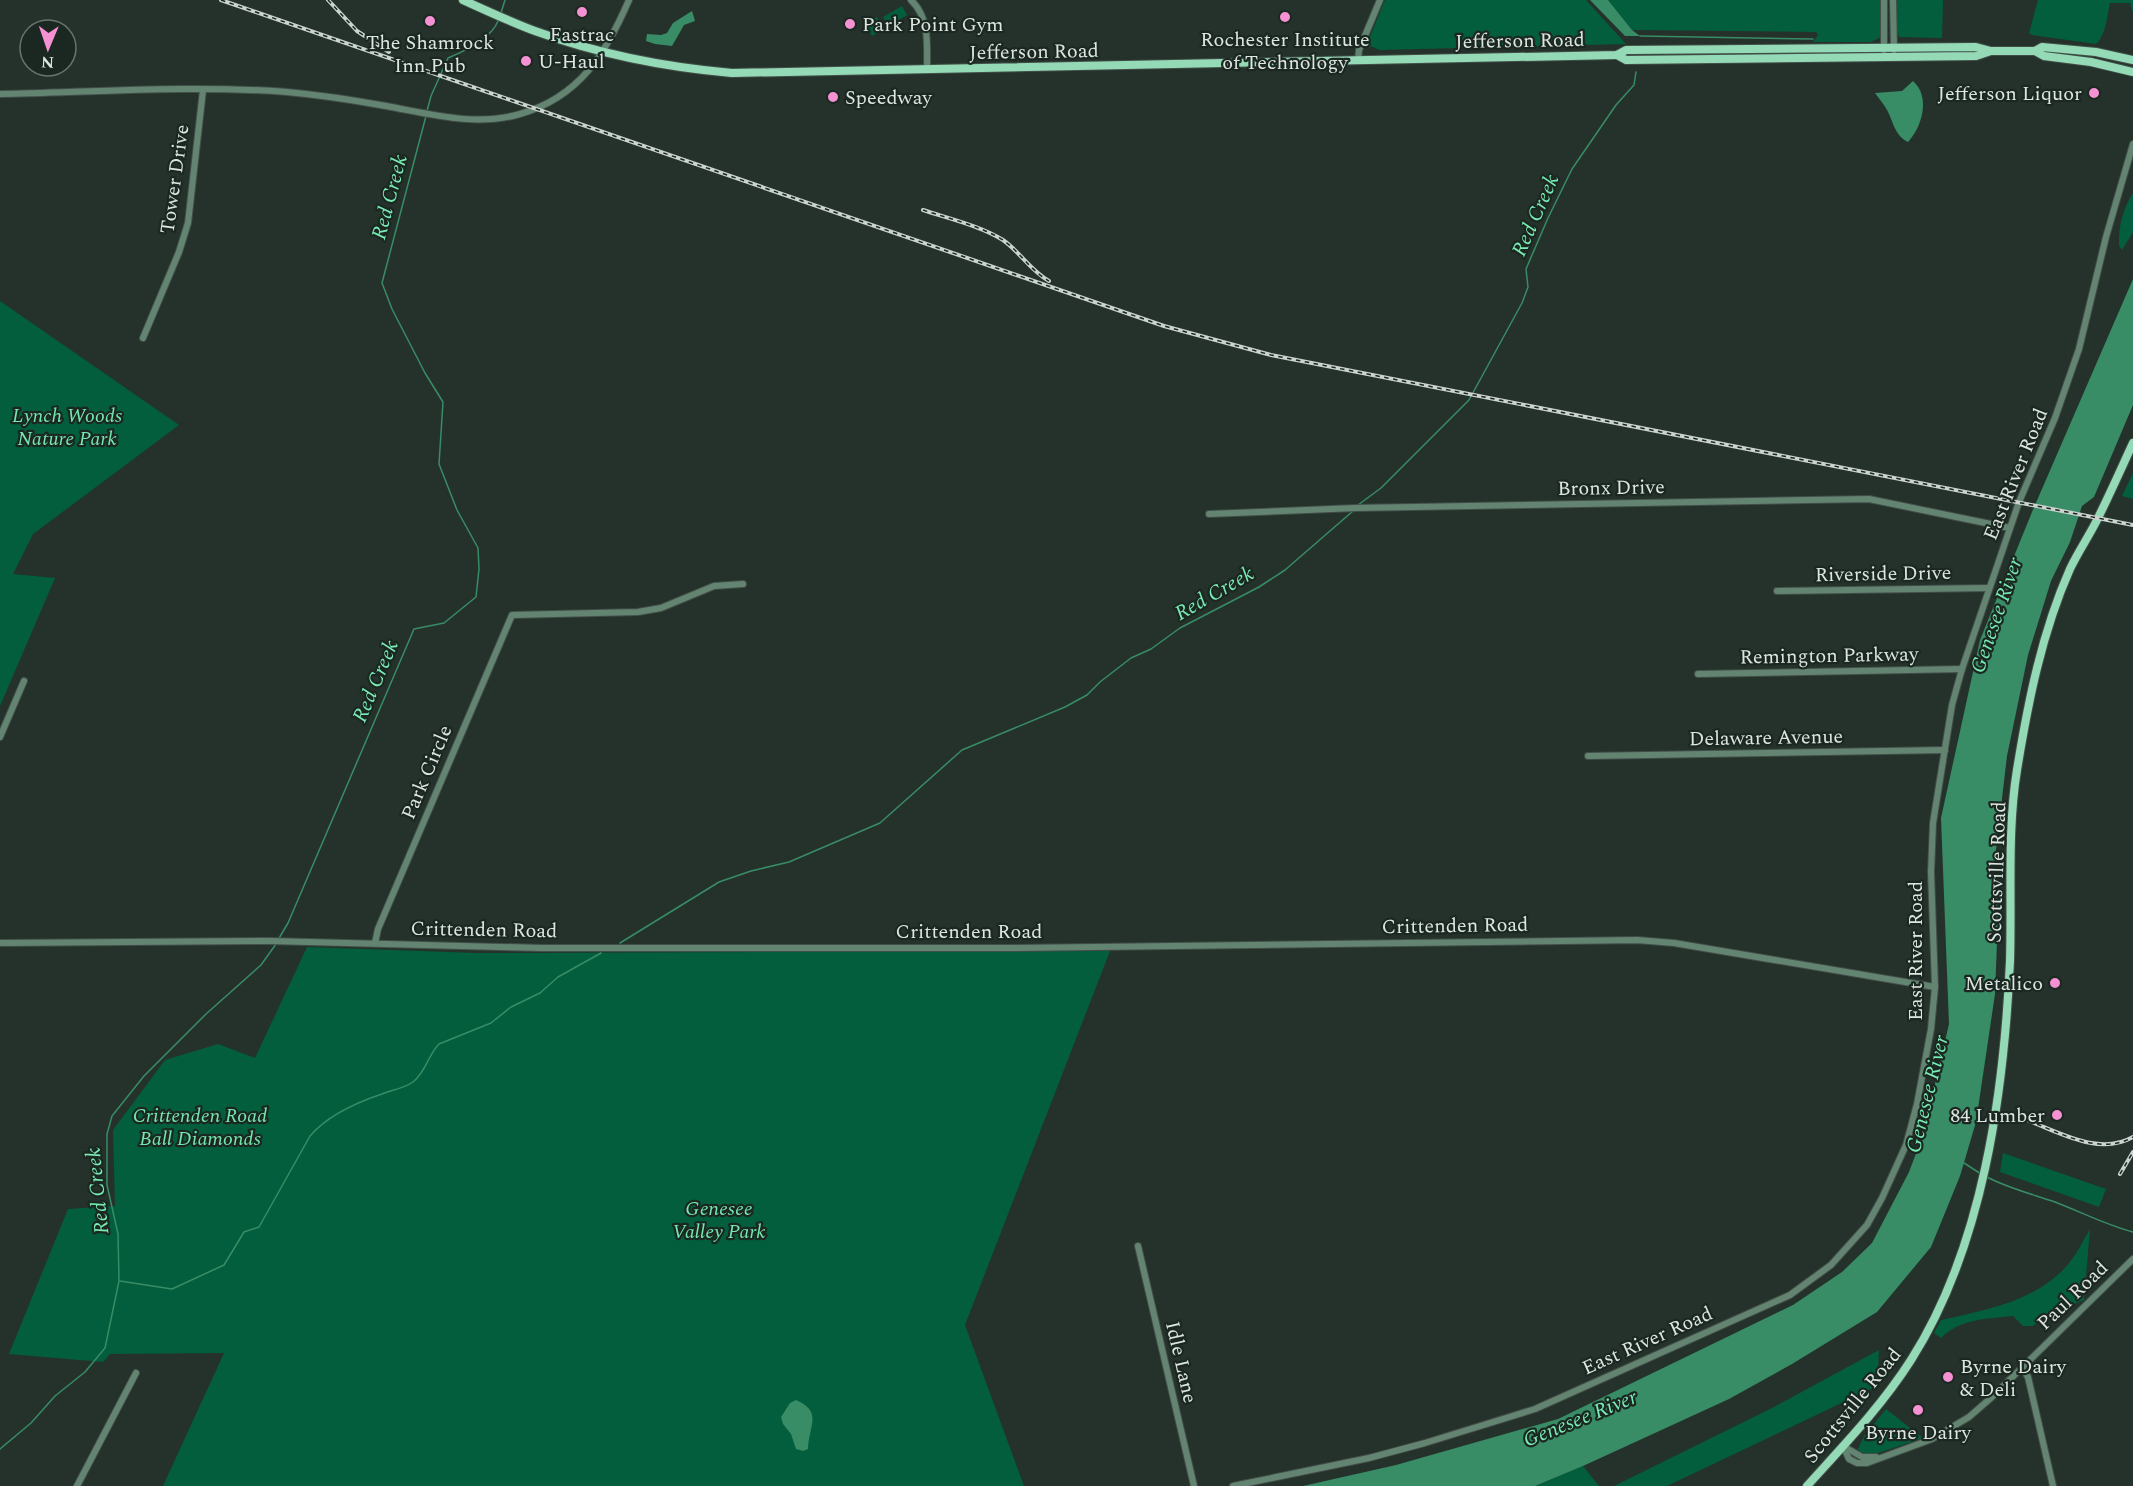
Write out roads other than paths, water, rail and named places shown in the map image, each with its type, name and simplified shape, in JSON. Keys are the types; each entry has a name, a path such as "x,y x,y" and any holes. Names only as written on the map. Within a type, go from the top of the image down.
{"main road":[{"name":"Jefferson Road","path":"463,0 554,38 603,52 667,65 732,73 1617,55 1626,50 1976,47 1990,51 2035,51 2044,56 2091,62 2133,72"},
{"name":"Jefferson Road","path":"2035,51 2042,47 2068,48 2133,60"},
{"name":"Jefferson Road","path":"1617,55 1626,60 1976,56 1990,51"},
{"name":"Scottsville Road","path":"1807,1486 1892,1388 1930,1328 1959,1262 1980,1186 2001,1068 2007,1013 2016,772 2034,680 2049,625 2070,569 2098,518 2133,443"}],"street":[{"path":"0,94 203,90 304,94 463,119 491,119 536,109 576,84 603,52 629,0"},
{"path":"912,0 921,12 926,25 927,70"},
{"path":"1358,60 1359,50 1380,0"},
{"path":"1884,0 1884,57"},
{"path":"1893,0 1894,57"},
{"name":"Tower Drive","path":"143,338 186,231 203,90"},
{"name":"East River Road","path":"1233,1486 1380,1455 1535,1409 1790,1295 1832,1265 1867,1225 1895,1172 1906,1145 1917,1104 1931,1029 1935,987 1931,872 1933,833 1952,705 2010,528 2070,380 2106,237 2133,144"},
{"name":"Bronx Drive","path":"1209,514 1378,508 1869,499 2010,528"},
{"name":"Park Circle","path":"375,943 378,930 512,615 638,612 661,608 714,586 743,584"},
{"name":"Riverside Drive","path":"1777,591 1989,588"},
{"name":"Remington Parkway","path":"1698,674 1962,669"},
{"path":"0,737 24,681"},
{"name":"Delaware Avenue","path":"1588,756 1945,750"},
{"name":"Crittenden Road","path":"0,943 288,941 542,948 980,948 1637,940 1684,944 1935,987"},
{"name":"Idle Lane","path":"1138,1246 1194,1486"},
{"name":"Paul Road","path":"1843,1446 1849,1459 1860,1463 1870,1462 1924,1442 1962,1422 2022,1368 2133,1259"},
{"path":"2022,1368 2028,1377 2053,1486"},
{"path":"76,1486 136,1373"}],"water":[{"path":"1590,0 1608,0 1632,30 1640,36 1625,36"},
{"path":"692,11 695,21 684,25 672,46 646,41 647,34 667,33 673,23"},
{"path":"1913,81 1919,88 1923,103 1917,128 1908,142 1897,132 1886,108 1875,93 1902,91"},
{"name":"Genesee River","path":"2133,279 2133,405 2094,497 2082,506 2070,542 2051,581 2028,655 2007,756 1995,858 1998,915 1995,994 1976,1122 1960,1176 1931,1247 1877,1312 1792,1364 1729,1399 1535,1486 1303,1486 1396,1465 1558,1419 1793,1305 1842,1272 1872,1243 1909,1172 1923,1135 1949,1024 1941,818 1980,640 2032,512"},
{"path":"796,1400 812,1414 808,1449 803,1451 796,1449 791,1434 783,1424 781,1417 790,1403"}],"waterway":[{"name":"Red Creek","path":"501,13 505,0"},
{"name":"Red Creek","path":"427,111 431,96 448,58 484,39 498,21"},
{"name":"Red Creek","path":"1640,36 1813,39"},
{"name":"Red Creek","path":"1358,505 1381,488 1469,400 1522,303 1528,287 1526,269 1572,169 1616,105 1634,85 1636,72"},
{"name":"Red Creek","path":"278,940 288,923 414,629 444,623 476,597 479,569 478,548 457,510 439,464 443,402 425,373 392,309 382,283 426,116"},
{"name":"Red Creek","path":"620,943 719,882 789,862 880,823 962,750 1065,707 1087,695 1131,658 1151,649 1180,628 1259,587 1285,570 1353,511"},
{"name":"Red Creek","path":"0,1449 31,1423 55,1396 85,1372 105,1348 119,1281 118,1234 107,1185 107,1134 112,1116 144,1076 206,1014 261,965 276,944"},
{"name":"Red Creek","path":"120,1281 172,1289 224,1265 244,1232 259,1227 310,1136 325,1122 373,1097 410,1084 421,1073 439,1044 491,1023 511,1007 540,993 558,977 601,953"},
{"path":"1964,1163 1981,1174"},
{"path":"1985,1176 2133,1232"}],"railway":[{"path":"221,0 1164,326 1271,355 2133,525"},
{"path":"328,0 357,31 389,52"},
{"path":"923,210 974,226 1003,240 1036,272 1049,281"},
{"path":"2029,1121 2081,1141 2107,1144 2133,1137"},
{"path":"2120,1174 2133,1152"}],"place":[{"name":"Fastrac","path":"582,12"},
{"name":"Rochester Institute of Technology","path":"1285,17"},
{"name":"The Shamrock Inn Pub","path":"430,21"},
{"name":"Park Point Gym","path":"850,24"},
{"name":"U-Haul","path":"526,61"},
{"name":"Jefferson Liquor","path":"2094,93"},
{"name":"Speedway","path":"833,97"},
{"name":"Metalico","path":"2055,983"},
{"name":"84 Lumber","path":"2057,1115"},
{"name":"Byrne Dairy & Deli","path":"1948,1377"},
{"name":"Byrne Dairy","path":"1918,1410"}],"park label":[{"name":"Lynch Woods Nature Park","path":"67,426"},
{"name":"Crittenden Road Ball Diamonds","path":"200,1126"},
{"name":"Genesee Valley Park","path":"719,1220"}]}
